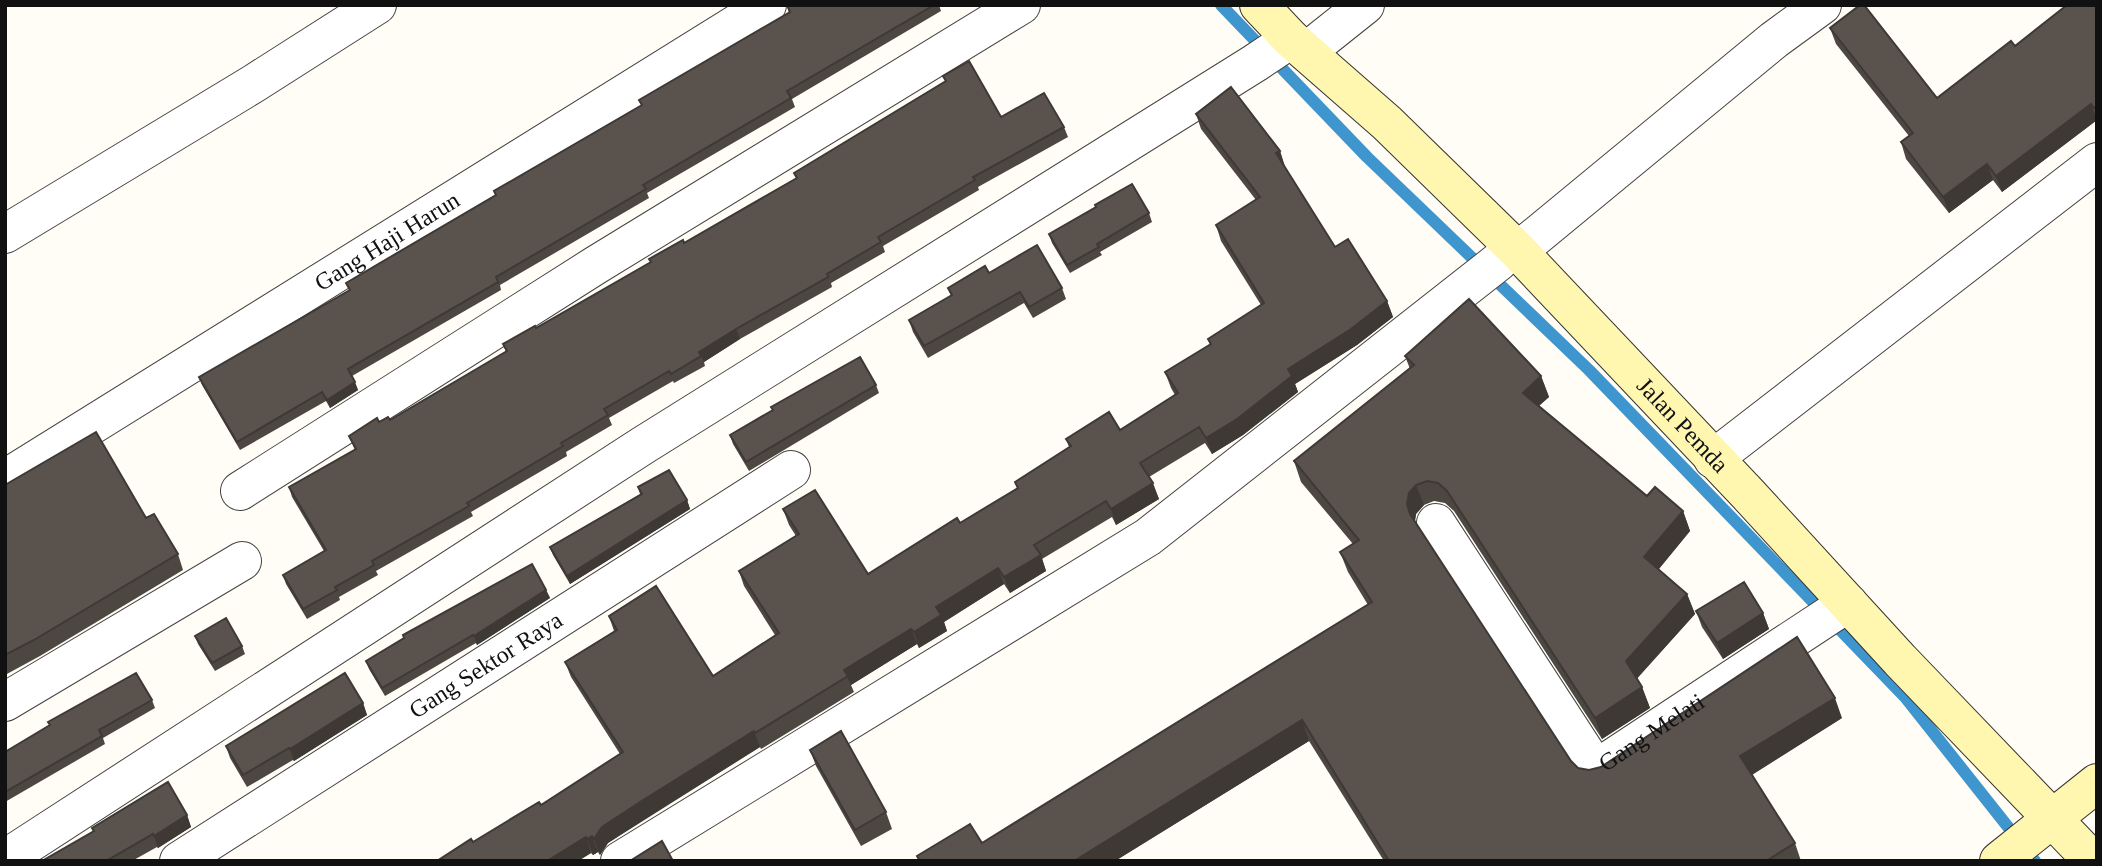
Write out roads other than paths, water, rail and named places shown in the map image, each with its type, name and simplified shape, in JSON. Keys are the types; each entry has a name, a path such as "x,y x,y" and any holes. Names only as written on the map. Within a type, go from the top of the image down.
{"street":[{"path":"5,234 253,84 377,5"},
{"name":"Gang Haji Harun","path":"5,479 768,5"},
{"path":"240,491 596,265 1021,5"},
{"name":"Jalan Pemda","path":"1259,5 1283,50 1387,123 1501,259 1713,459 1900,660 2043,825 2093,861"},
{"path":"5,859 642,446 1283,50 1365,5"},
{"path":"620,861 1148,537 1501,259 1540,232 1774,40 1822,5"},
{"path":"1713,459 2097,162"},
{"name":"Gang Sektor Raya","path":"179,861 791,470"},
{"name":"Gang Melati","path":"1436,523 1596,769 1848,603"},
{"path":"5,702 242,561"},
{"path":"1998,861 2097,783"}],"waterway":[{"path":"1221,5 1367,157 1589,370 1905,697 2035,861"}]}
